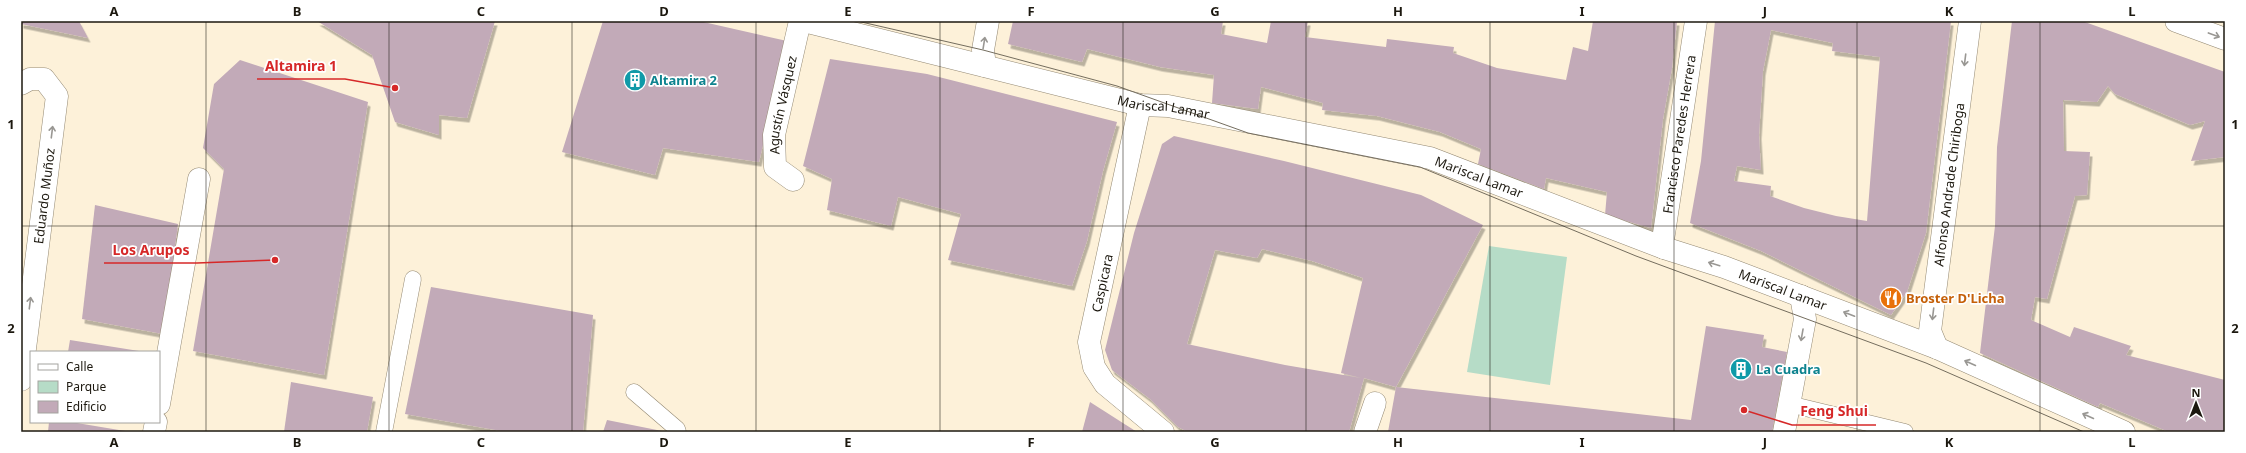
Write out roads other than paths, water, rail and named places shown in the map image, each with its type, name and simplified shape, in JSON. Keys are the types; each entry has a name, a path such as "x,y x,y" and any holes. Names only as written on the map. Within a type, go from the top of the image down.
{"street":[{"name":"Agustín Vásquez","path":"793,180 775,167 774,135 800,21"},
{"name":"Mariscal Lamar","path":"804,21 1140,105 1168,106 1430,158 1664,248 1724,267 1937,348 2124,432"},
{"path":"985,66 983,50 988,21"},
{"name":"Francisco Paredes Herrera","path":"1664,248 1663,240 1696,21"},
{"name":"Alfonso Andrade Chiriboga","path":"1937,348 1930,331 1970,21"},
{"path":"2176,21 2225,39"},
{"name":"Eduardo Muñoz","path":"21,84 30,78 44,78 57,96 23,340 21,380"},
{"name":"Caspicara","path":"1140,105 1089,342 1094,367 1105,384 1163,432"},
{"path":"160,398 199,179"},
{"path":"1784,432 1805,319 1801,296"},
{"path":"1365,432 1375,403"}],"lane":[{"path":"384,432 413,279"},
{"path":"634,392 677,429 678,432"},
{"path":"1789,404 1905,432"}],"tram line":[{"path":"857,21 983,50 1117,86 1248,133 1420,167 1636,256 1926,363 2084,432"}],"place":[{"name":"Altamira 2","path":"635,80"},
{"name":"Altamira 1","path":"395,88"},
{"name":"Los Arupos","path":"275,260"},
{"name":"Broster D'Licha","path":"1891,298"},
{"name":"La Cuadra","path":"1741,369"},
{"name":"Feng Shui","path":"1744,410"}]}
